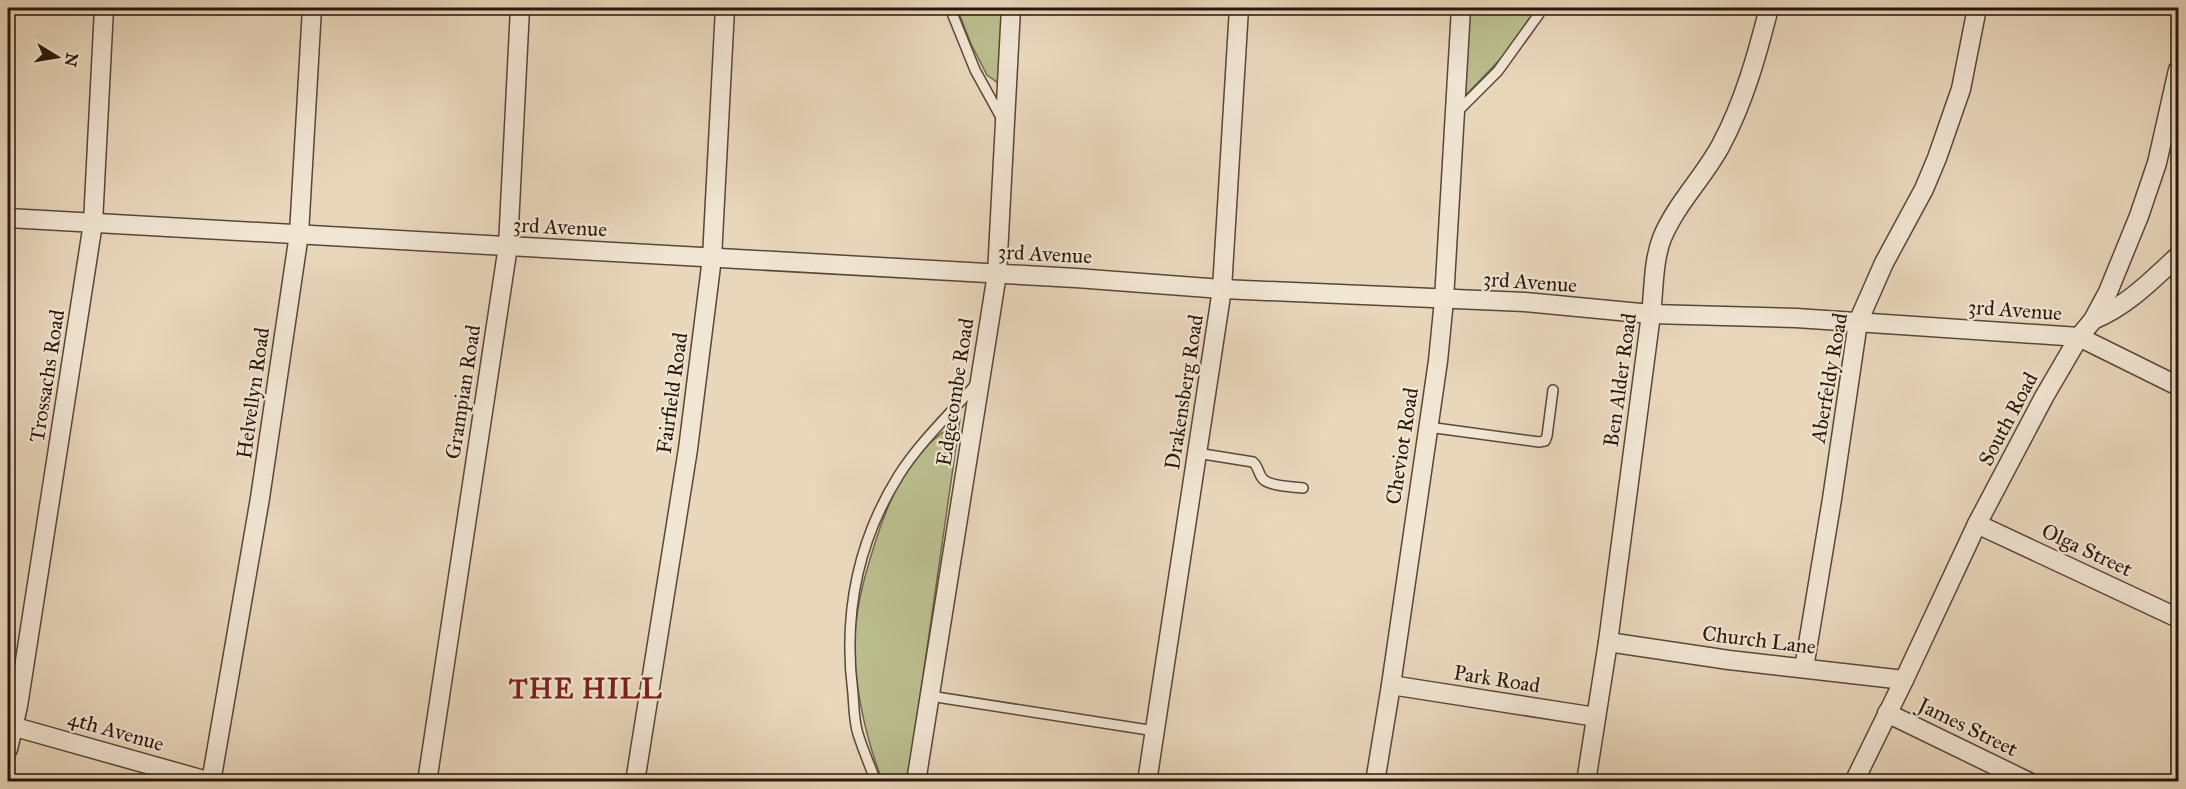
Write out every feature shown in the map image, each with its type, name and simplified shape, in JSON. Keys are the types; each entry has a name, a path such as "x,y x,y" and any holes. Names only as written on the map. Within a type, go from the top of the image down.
{"street":[{"name":"Trossachs Road","path":"8,749 93,223 104,8"},
{"name":"Helvellyn Road","path":"211,782 260,498 299,234 312,8"},
{"name":"Grampian Road","path":"428,782 508,246 520,8"},
{"name":"Fairfield Road","path":"635,782 688,449 712,258 725,8"},
{"name":"Edgecombe Road","path":"916,782 997,274 1011,8"},
{"name":"Drakensberg Road","path":"1147,782 1222,289 1239,8"},
{"name":"Cheviot Road","path":"1375,782 1392,685 1438,361 1444,300 1461,8"},
{"name":"Ben Alder Road","path":"1586,782 1608,642 1656,262 1661,240 1671,219 1720,146 1744,94 1769,8"},
{"name":"Aberfeldy Road","path":"1804,668 1858,322 1884,263 1924,189 1937,158 1961,89 1977,8"},
{"name":"South Road","path":"1854,782 1977,524 2044,397 2108,292 2139,216 2164,134 2178,70"},
{"name":"3rd Avenue","path":"8,218 997,274 1222,289 1525,302 1651,314 1796,318 2079,338"},
{"path":"2093,320 2111,312 2128,300 2178,256"},
{"path":"2079,338 2178,386"},
{"name":"Olga Street","path":"1977,524 2178,618"},
{"name":"Church Lane","path":"1608,642 1904,680"},
{"name":"Park Road","path":"1392,685 1596,717"},
{"name":"James Street","path":"1887,713 2029,782"},
{"name":"4th Avenue","path":"11,725 211,782"}],"lane":[{"path":"950,8 975,70 1004,123"},
{"path":"1455,115 1498,71 1541,8"},
{"path":"876,782 858,733 849,661 850,612 860,558 879,513 899,475 916,452 979,380"},
{"path":"1428,427 1545,441 1553,390"},
{"path":"1197,453 1252,462 1258,466 1262,479 1268,483 1303,488"},
{"path":"930,696 1155,731"}],"green space":[{"path":"957,8 1005,8 1001,85 987,75 971,44"},
{"path":"1469,8 1539,8 1527,31 1464,97"},
{"path":"960,419 908,781 883,782 866,729 858,690 855,634 860,598 880,528 902,480 925,448"}],"district":[{"name":"THE HILL","path":"586,688"}]}
